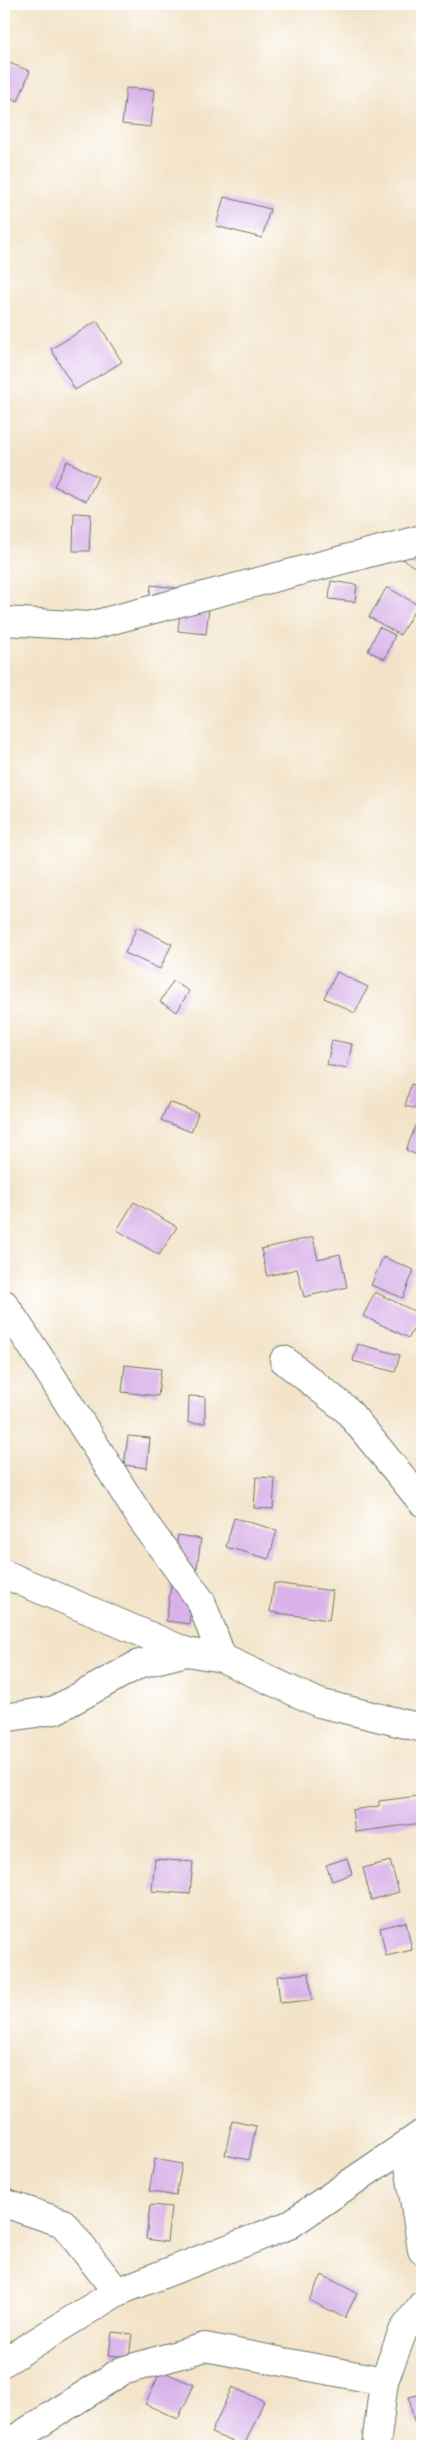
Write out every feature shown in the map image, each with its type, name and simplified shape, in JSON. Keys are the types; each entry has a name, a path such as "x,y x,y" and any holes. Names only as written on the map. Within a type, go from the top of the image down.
{"street":[{"path":"4,621 89,626 422,539"},
{"path":"4,1304 48,1369 142,1520 201,1600 222,1658"},
{"path":"284,1360 348,1410 422,1502"},
{"path":"4,1574 187,1652 222,1658 319,1703 422,1728"},
{"path":"4,1718 55,1710 139,1664 187,1652"},
{"path":"414,2140 422,2250"},
{"path":"4,2362 117,2292 289,2225 414,2140"},
{"path":"4,2203 62,2223 117,2292"},
{"path":"376,2446 384,2381 403,2331 422,2305"},
{"path":"4,2446 122,2371 206,2347 384,2381"}],"building":[{"path":"4,61 30,71 18,101 4,95"},
{"path":"126,88 155,90 151,127 122,124"},
{"path":"224,197 270,209 262,238 216,226"},
{"path":"97,321 122,362 75,390 51,349"},
{"path":"67,461 98,477 86,501 54,486"},
{"path":"74,513 91,514 89,551 73,551"},
{"path":"422,536 422,572 398,556"},
{"path":"331,581 357,585 355,602 329,599"},
{"path":"151,585 211,592 206,634 178,631 180,613 148,610"},
{"path":"387,587 418,605 400,635 369,617"},
{"path":"379,627 395,635 385,659 368,651"},
{"path":"137,927 172,944 160,969 125,953"},
{"path":"337,972 368,987 355,1013 324,998"},
{"path":"173,981 189,991 177,1012 160,1002"},
{"path":"332,1040 352,1044 347,1069 327,1065"},
{"path":"411,1084 422,1087 422,1110 405,1106"},
{"path":"169,1102 198,1113 191,1132 161,1120"},
{"path":"416,1125 422,1127 422,1157 406,1150"},
{"path":"134,1202 177,1227 159,1255 117,1230"},
{"path":"313,1237 318,1259 340,1254 347,1287 304,1297 297,1269 267,1276 261,1249"},
{"path":"383,1257 414,1270 403,1298 371,1285"},
{"path":"375,1292 420,1314 409,1338 363,1316"},
{"path":"358,1344 400,1355 395,1372 353,1361"},
{"path":"125,1365 161,1369 158,1396 122,1392"},
{"path":"189,1396 205,1397 205,1423 188,1423"},
{"path":"128,1436 150,1438 147,1468 124,1465"},
{"path":"256,1477 275,1478 273,1509 254,1508"},
{"path":"234,1518 277,1530 269,1559 226,1547"},
{"path":"178,1535 201,1539 189,1624 166,1621"},
{"path":"274,1583 333,1591 329,1620 270,1612"},
{"path":"418,1796 422,1823 355,1832 352,1810 379,1806 379,1801"},
{"path":"347,1858 352,1874 332,1881 326,1865"},
{"path":"155,1859 193,1862 190,1894 152,1891"},
{"path":"390,1861 399,1892 371,1900 363,1868"},
{"path":"406,1922 412,1950 386,1956 380,1928"},
{"path":"309,1973 312,2000 280,2003 277,1976"},
{"path":"232,2121 256,2126 249,2160 225,2155"},
{"path":"155,2159 182,2164 176,2196 149,2191"},
{"path":"150,2205 171,2207 167,2242 146,2239"},
{"path":"322,2275 357,2293 345,2318 309,2300"},
{"path":"112,2332 132,2334 129,2357 109,2355"},
{"path":"161,2371 194,2385 178,2419 145,2404"},
{"path":"232,2387 264,2401 244,2446 211,2433"},
{"path":"422,2394 422,2421 414,2422 409,2397"}]}
